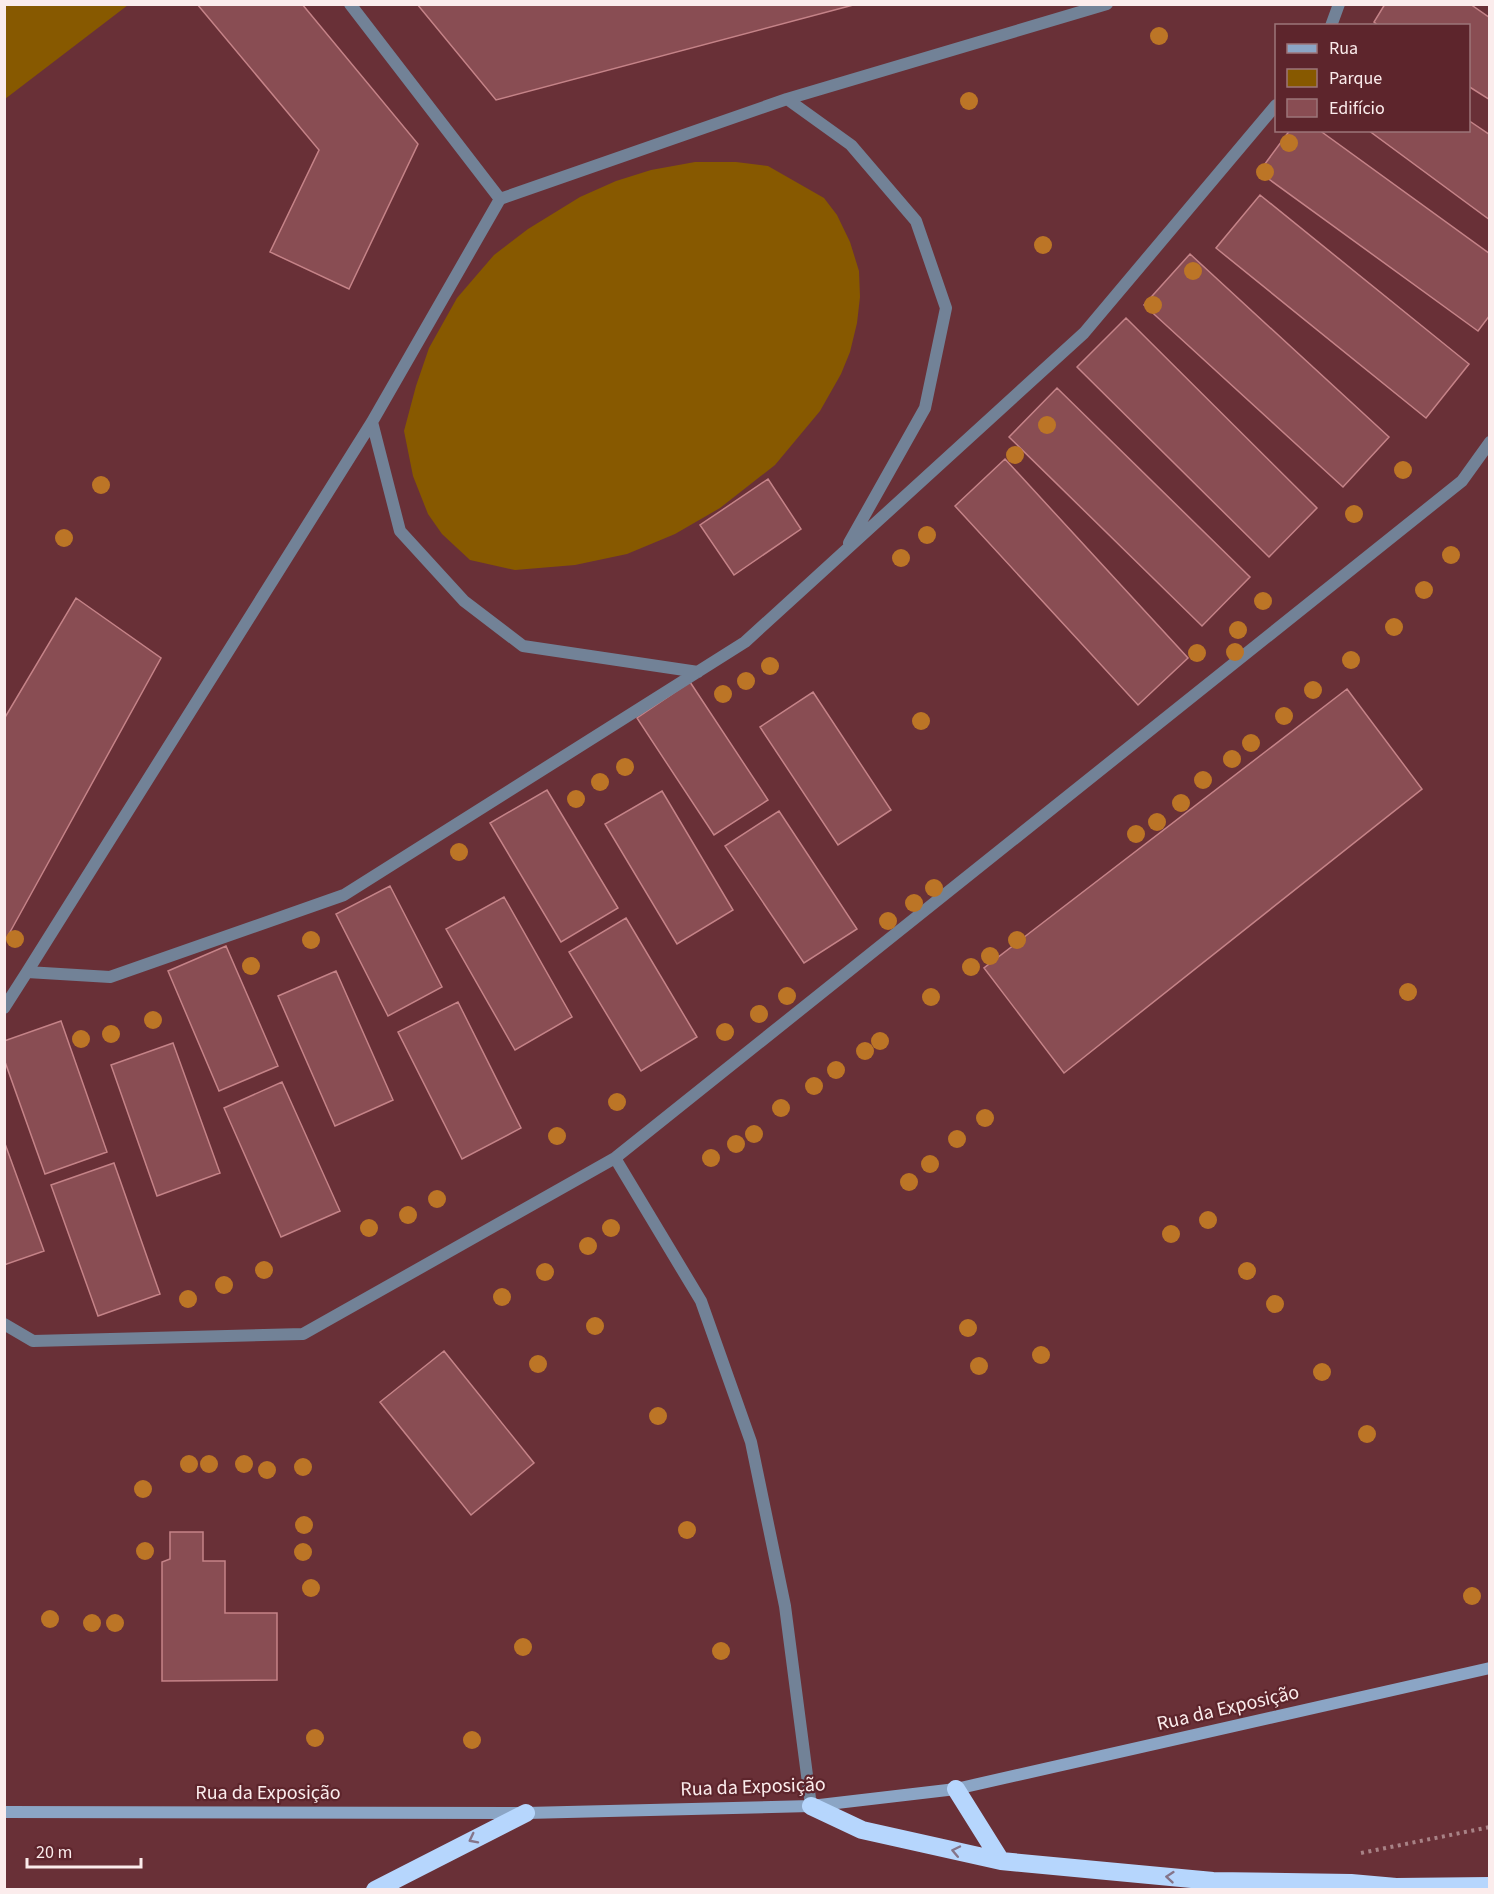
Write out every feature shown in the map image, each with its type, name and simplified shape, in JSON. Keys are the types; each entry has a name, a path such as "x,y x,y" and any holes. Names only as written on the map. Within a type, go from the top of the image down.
{"highway":[{"path":"956,1789 1001,1861"},
{"path":"811,1806 862,1830 1001,1861 1213,1881 1351,1883 1387,1888 1490,1886"},
{"path":"375,1890 525,1813"},
{"path":"1482,1890 1490,1886"}],"street":[{"name":"Rua da Exposição","path":"4,1812 525,1813 811,1806 956,1789 1490,1668"}],"lane":[{"path":"350,4 500,199"},
{"path":"4,1008 372,422 500,199 787,99 1107,4"},
{"path":"1332,24 1339,4"},
{"path":"787,99 851,145 916,221 946,308 925,408 844,552"},
{"path":"27,972 110,977 344,895 746,642 1084,333 1275,106"},
{"path":"372,422 400,531 464,601 523,646 698,672"},
{"path":"4,1324 33,1341 303,1334 615,1158 1462,481 1490,442"},
{"path":"615,1158 701,1301 751,1443 785,1606 811,1806"}],"green space":[{"path":"5,4 128,4 128,5 5,99"},
{"path":"695,162 736,162 768,166 824,198 837,215 850,242 859,271 860,297 850,352 841,374 820,411 775,465 720,508 675,534 627,554 575,565 515,570 470,560 442,534 428,514 413,476 404,431 429,348 457,298 494,255 528,229 580,197 616,181 651,170"}],"building":[{"path":"197,4 302,4 418,144 349,289 270,252 319,150"},
{"path":"417,4 857,4 496,100"},
{"path":"1385,4 1470,4 1490,18 1490,100 1470,87 1470,24 1376,24 1374,22"},
{"path":"1470,121 1490,135 1490,220 1371,132 1470,132"},
{"path":"1289,132 1322,132 1490,254 1490,315 1478,331 1259,172"},
{"path":"1260,195 1469,364 1426,418 1216,248"},
{"path":"1190,254 1389,437 1343,487 1144,305"},
{"path":"1126,318 1317,508 1269,557 1077,367"},
{"path":"1057,388 1250,577 1202,626 1009,437"},
{"path":"1005,459 1188,658 1138,705 955,506"},
{"path":"768,479 801,529 734,575 700,525"},
{"path":"76,598 161,658 4,943 4,719"},
{"path":"690,682 768,800 714,835 637,718"},
{"path":"1347,689 1422,789 1064,1073 984,968"},
{"path":"813,692 891,810 838,845 760,727"},
{"path":"547,790 618,908 561,942 490,823"},
{"path":"662,791 733,910 677,944 605,824"},
{"path":"779,811 857,929 804,963 725,846"},
{"path":"390,886 442,987 388,1016 336,914"},
{"path":"504,897 572,1017 515,1050 446,929"},
{"path":"626,918 697,1037 641,1071 569,952"},
{"path":"226,946 278,1066 219,1091 168,971"},
{"path":"336,971 393,1100 335,1126 278,996"},
{"path":"458,1002 521,1128 462,1159 398,1032"},
{"path":"61,1021 107,1152 45,1174 4,1059 4,1041"},
{"path":"173,1043 220,1173 157,1196 111,1065"},
{"path":"282,1082 340,1211 281,1237 224,1108"},
{"path":"4,1141 44,1251 4,1265"},
{"path":"114,1163 160,1294 98,1316 51,1185"},
{"path":"444,1351 534,1463 471,1515 380,1402"},
{"path":"170,1532 203,1532 203,1561 225,1561 225,1613 277,1613 277,1680 162,1681 162,1562 170,1559"}]}
